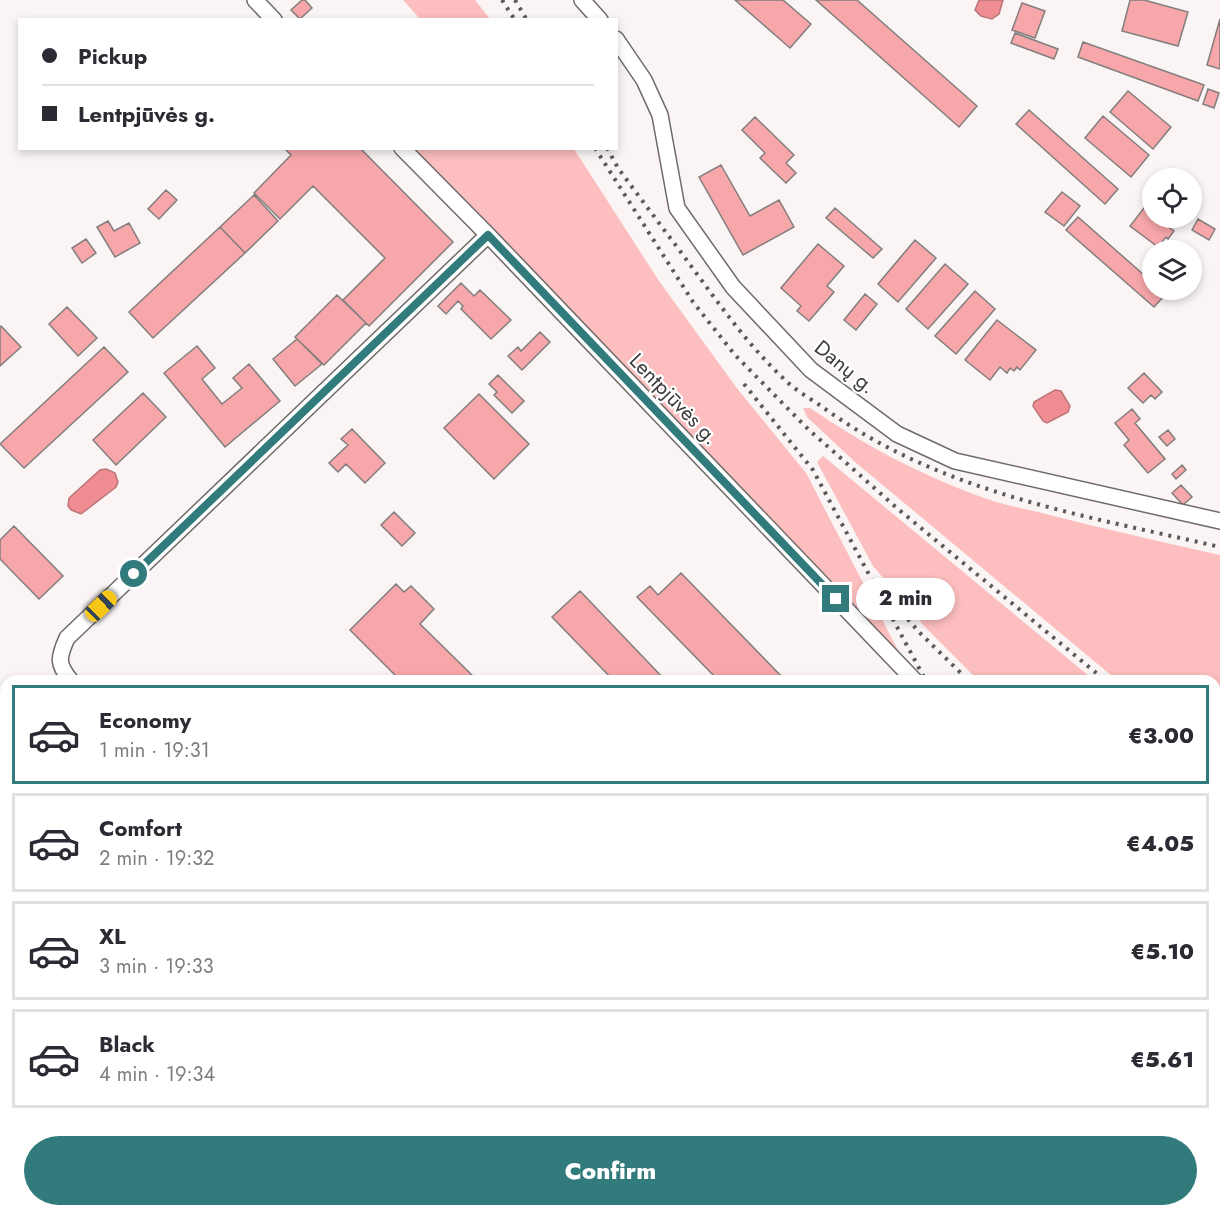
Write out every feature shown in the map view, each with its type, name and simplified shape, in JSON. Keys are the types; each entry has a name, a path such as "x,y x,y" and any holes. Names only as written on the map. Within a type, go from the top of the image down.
{"street":[{"path":"255,0 272,18"},
{"path":"582,0 598,18"},
{"name":"Danų g.","path":"618,42 644,80 660,115 677,208 733,287 810,370 897,434 955,461 1220,521"},
{"name":"Lentpjūvės g.","path":"404,150 909,675"},
{"path":"66,675 60,661 67,638 488,235"}],"shaded area":[{"path":"403,0 475,0 489,18 419,18"},
{"path":"979,0 1003,0 999,14 992,19 981,16 975,10"},
{"path":"414,150 575,150 659,281 736,387 806,473 901,656"},
{"path":"1055,390 1061,391 1070,406 1068,412 1047,423 1043,421 1033,406 1034,402"},
{"path":"803,408 810,408 851,435 916,470 984,498 1220,555 1220,675 1111,675 855,462 807,417"},
{"path":"823,456 1088,675 973,675 925,627 873,566 817,462"},
{"path":"106,469 115,473 118,482 116,487 81,514 71,510 68,506 69,498 100,470"}],"building":[{"path":"302,0 305,0 312,8 301,18 291,10"},
{"path":"735,0 783,0 811,24 790,48"},
{"path":"816,0 857,0 977,106 959,127"},
{"path":"1130,0 1144,0 1188,12 1178,46 1122,31"},
{"path":"1022,3 1045,11 1035,38 1012,30"},
{"path":"1220,19 1220,69 1207,65"},
{"path":"1015,33 1058,49 1054,59 1011,43"},
{"path":"1083,42 1204,85 1198,101 1078,57"},
{"path":"1208,89 1219,93 1214,108 1203,104"},
{"path":"1128,91 1171,127 1153,149 1110,112"},
{"path":"1029,110 1118,189 1105,204 1016,124"},
{"path":"1103,116 1149,155 1131,177 1085,138"},
{"path":"755,117 794,155 786,163 796,173 786,183 760,158 765,153 742,130"},
{"path":"286,150 362,150 453,242 369,326 343,300 385,258 313,186 280,219 254,193 291,155"},
{"path":"721,165 750,216 779,200 794,227 743,255 699,177"},
{"path":"166,190 177,200 159,219 148,209"},
{"path":"1062,192 1080,206 1064,226 1045,212"},
{"path":"254,195 278,221 245,253 220,227"},
{"path":"835,208 882,249 873,258 826,218"},
{"path":"1142,211 1142,228 1170,228 1174,231 1168,239 1166,237 1164,240 1149,240 1130,226"},
{"path":"1078,217 1142,273 1142,296 1066,230"},
{"path":"108,221 114,231 129,223 140,243 115,257 97,227"},
{"path":"1202,221 1215,229 1209,240 1192,230 1202,228"},
{"path":"220,227 245,253 153,338 129,312"},
{"path":"86,239 96,253 82,263 72,248"},
{"path":"915,240 936,258 898,302 878,284"},
{"path":"818,244 844,266 827,286 834,292 809,321 797,311 801,306 781,288"},
{"path":"945,264 968,284 928,329 906,309"},
{"path":"461,283 474,296 480,290 511,320 491,339 461,309 463,306 458,301 446,314 438,306"},
{"path":"975,291 995,309 956,354 935,336"},
{"path":"865,294 877,304 856,330 844,320"},
{"path":"337,295 366,323 324,365 295,337"},
{"path":"1146,300 1160,300 1154,307"},
{"path":"67,307 97,338 78,356 49,324"},
{"path":"997,320 1036,350 1020,370 1017,367 1014,371 1010,368 1007,373 1000,367 990,380 965,360"},
{"path":"0,327 21,347 0,366"},
{"path":"540,332 550,342 522,370 508,356 518,347 521,351"},
{"path":"297,339 322,364 295,386 273,359"},
{"path":"197,346 215,368 202,379 222,404 242,388 233,378 249,364 280,401 225,447 164,373"},
{"path":"104,347 128,372 24,468 0,444"},
{"path":"1144,373 1162,392 1155,399 1151,395 1143,403 1128,388"},
{"path":"498,375 524,401 512,413 494,395 497,392 489,384"},
{"path":"143,393 166,417 116,465 93,440"},
{"path":"479,394 529,444 494,479 444,428"},
{"path":"1132,409 1140,419 1135,423 1165,459 1148,473 1124,445 1129,440 1115,423"},
{"path":"352,429 385,463 365,483 346,464 338,472 329,463 348,445 341,439"},
{"path":"1168,430 1175,439 1167,446 1159,437"},
{"path":"1182,465 1186,470 1176,479 1172,474"},
{"path":"1181,485 1192,497 1183,505 1172,493"},
{"path":"394,512 415,533 402,546 381,525"},
{"path":"14,526 63,576 39,599 0,559 0,540"},
{"path":"681,573 780,675 713,675 637,597 650,586 658,595"},
{"path":"396,584 404,592 411,586 434,609 420,624 472,675 395,675 350,630"},
{"path":"580,591 660,675 608,675 552,617"}],"railway":[{"path":"502,0 514,18"},
{"path":"515,0 526,18"},
{"path":"596,150 693,302 735,355 808,429 898,509 1099,675"},
{"path":"608,150 618,168 748,340 788,383 824,408 869,437 916,461 964,481 1065,511 1220,547"},
{"path":"744,384 813,470 923,675"},
{"path":"884,592 920,633 963,675"}],"route":[{"path":"134,574 488,235 836,599"}]}
